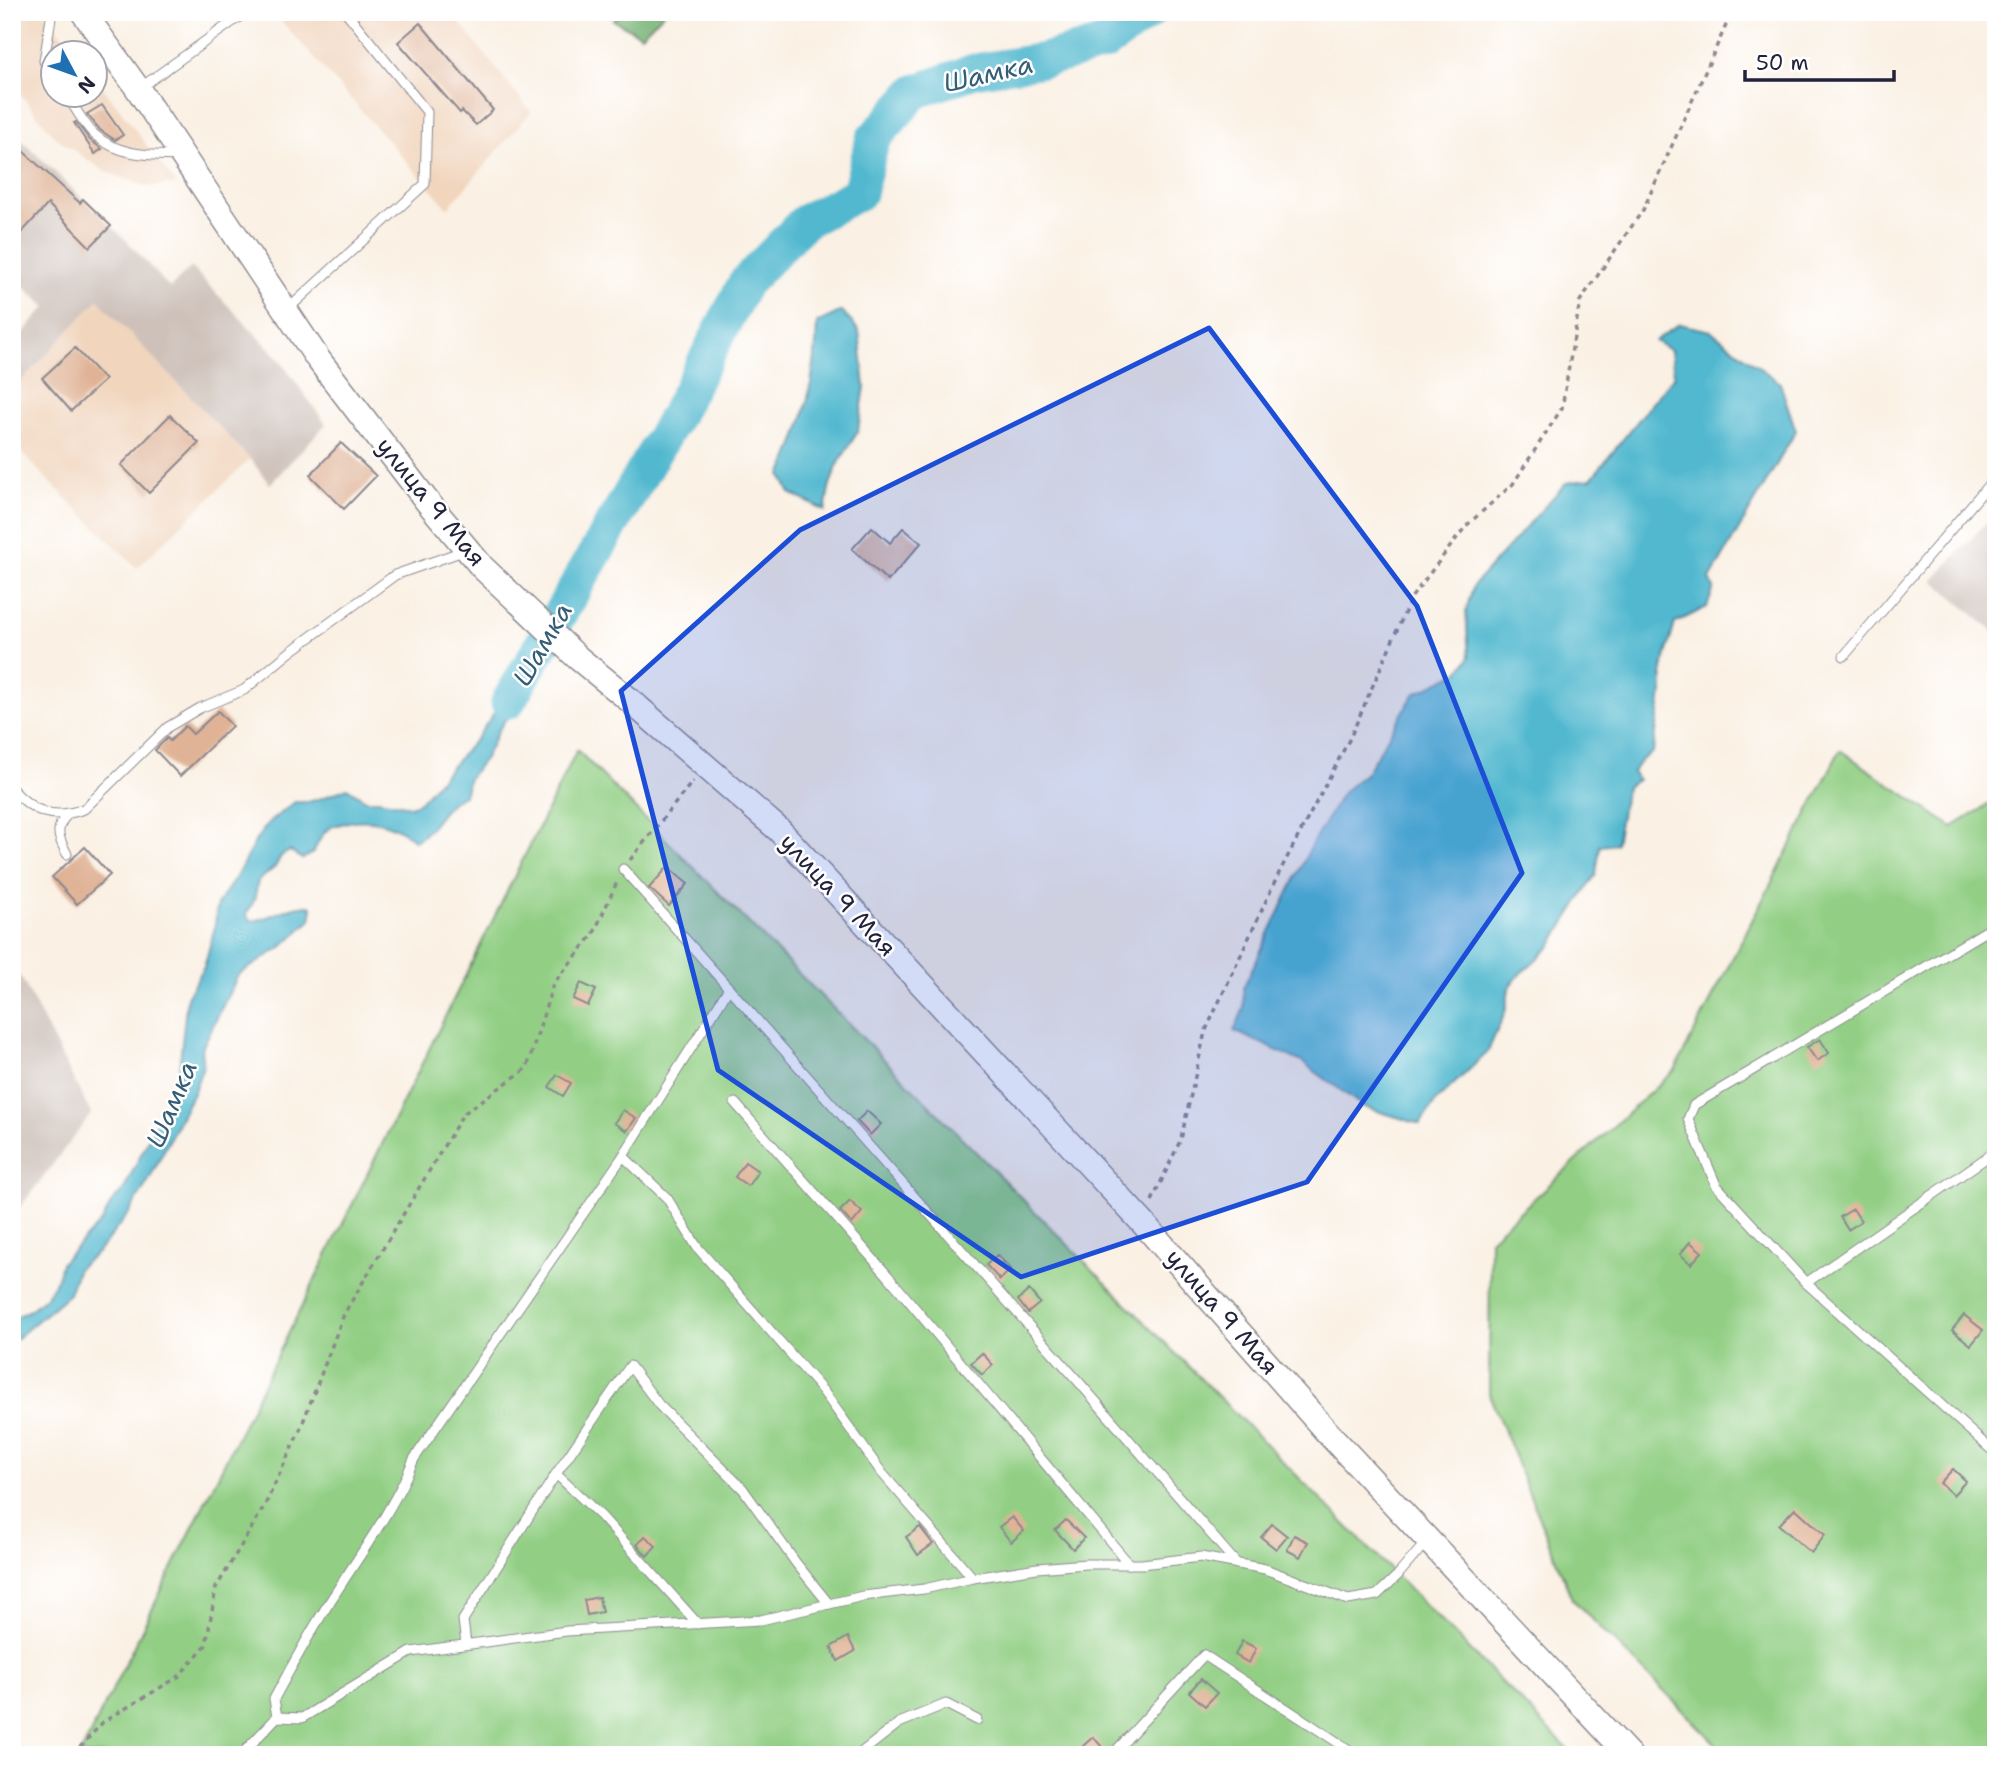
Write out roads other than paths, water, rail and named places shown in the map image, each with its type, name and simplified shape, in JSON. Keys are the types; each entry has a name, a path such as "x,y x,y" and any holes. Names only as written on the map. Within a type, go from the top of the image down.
{"main road":[{"name":"улица 9 Мая","path":"83,12 138,89 318,359 467,550 578,658 779,830 1143,1223 1327,1432 1629,1755"}],"lane":[{"path":"48,38 52,12"},
{"path":"138,89 246,12"},
{"path":"286,310 425,184 427,112 346,12"},
{"path":"76,108 95,135 122,152 183,156"},
{"path":"1844,656 1996,476"},
{"path":"12,789 32,809 66,816 84,810 168,727 200,708 244,690 290,652 395,575 467,550"},
{"path":"66,816 59,824 58,836 67,854"},
{"path":"623,869 1237,1564"},
{"path":"1996,925 1694,1105 1688,1119 1716,1185 1806,1283 1996,1454"},
{"path":"277,1717 274,1699 323,1612 358,1561 406,1479 414,1459 623,1156 729,988"},
{"path":"735,1103 889,1277 1129,1564"},
{"path":"1806,1283 1996,1151"},
{"path":"623,1156 667,1198 697,1247 822,1391 882,1473 973,1578"},
{"path":"466,1644 463,1620 629,1366 659,1405 743,1489 829,1604"},
{"path":"556,1475 601,1516 698,1624"},
{"path":"241,1755 277,1717 302,1718 411,1652 567,1631 761,1620 863,1596 924,1589 973,1578 1074,1565 1129,1564 1201,1557 1265,1569 1348,1600 1377,1595 1428,1540"},
{"path":"1112,1755 1204,1655 1357,1755"},
{"path":"858,1755 899,1723 946,1704 977,1720"}],"water":[{"path":"842,311 859,331 865,387 858,431 837,466 825,511 790,493 781,475 807,400 817,323"},
{"path":"1679,324 1711,331 1780,383 1796,431 1710,579 1714,588 1707,607 1675,623 1662,669 1663,687 1653,752 1640,761 1633,772 1638,780 1626,787 1616,844 1600,846 1596,874 1550,947 1520,974 1509,988 1505,1013 1487,1053 1437,1100 1420,1124 1364,1107 1302,1062 1234,1031 1244,1008 1243,988 1313,842 1344,791 1366,773 1414,694 1458,673 1469,658 1466,611 1473,586 1566,483 1591,479 1674,376 1671,351 1655,341"},
{"path":"528,655 539,666 523,684 519,698 485,758 469,778 464,795 450,804 422,836 415,841 384,823 367,820 348,822 325,832 313,853 302,859 290,851 281,856 275,867 258,881 254,901 246,914 251,921 304,906 312,907 311,920 280,948 238,975 201,1050 203,1066 194,1091 149,1180 129,1213 98,1252 78,1268 69,1294 12,1342 12,1319 30,1310 46,1297 57,1279 61,1263 102,1221 112,1202 123,1191 178,1079 187,997 204,967 215,927 217,905 268,823 295,802 308,802 347,788 366,800 410,806 420,802 476,739 509,691"}],"waterway":[{"name":"Шамка","path":"508,702 679,410 745,283 804,222 859,193 873,139 915,92 974,71 1044,60 1106,43 1149,12"}]}
